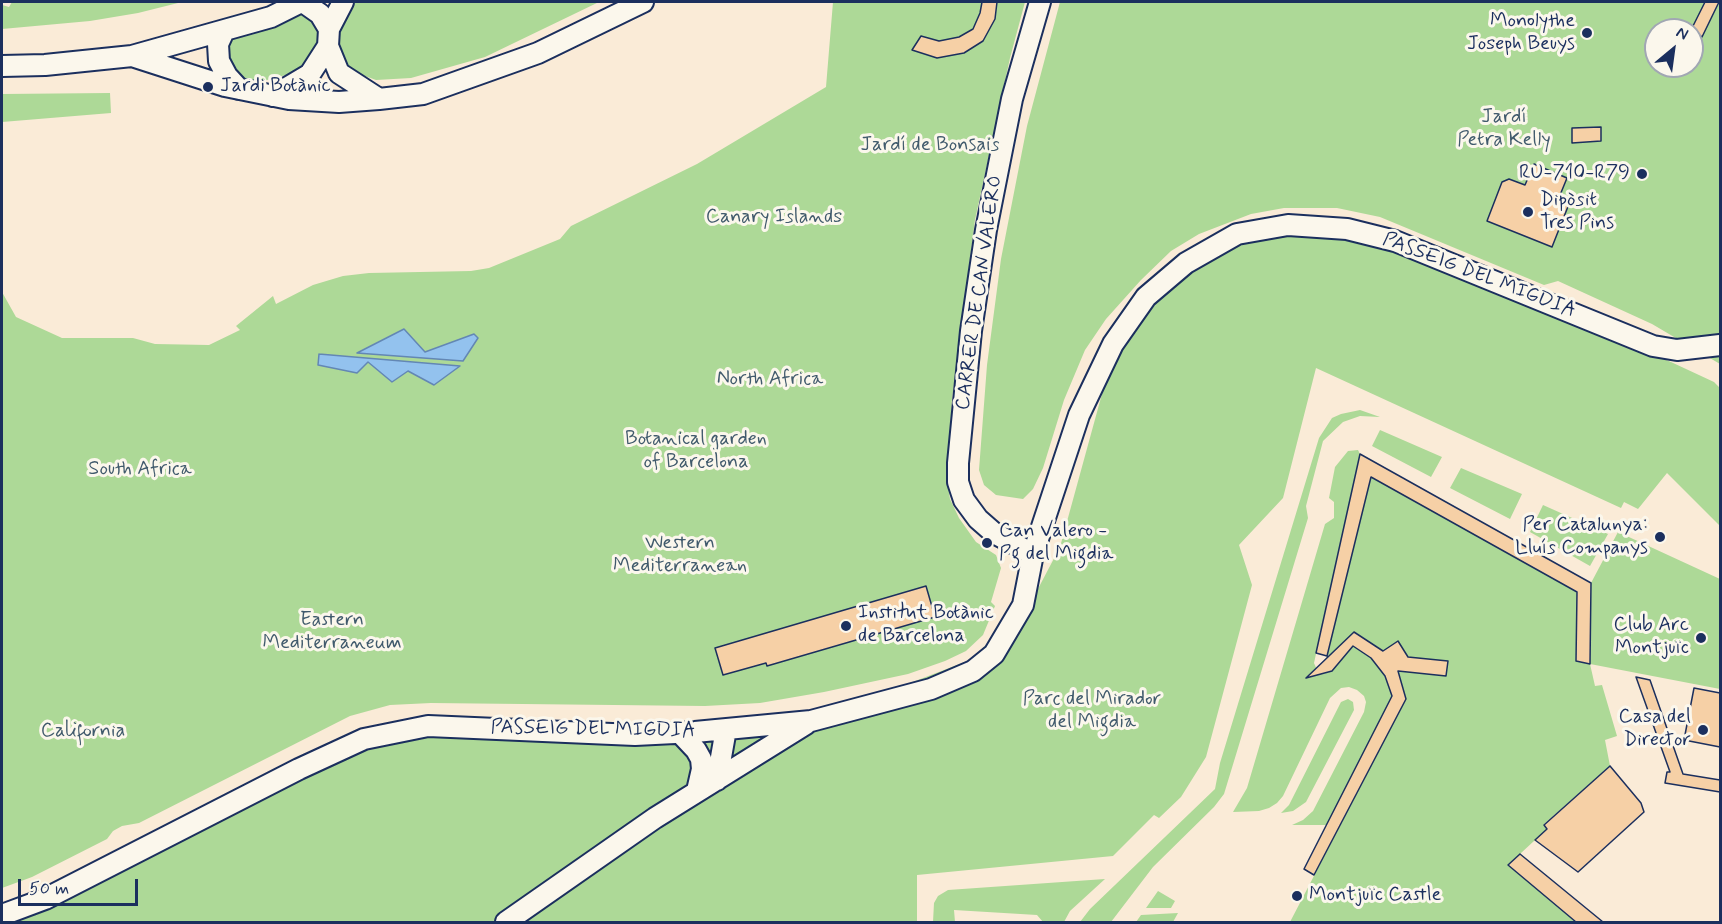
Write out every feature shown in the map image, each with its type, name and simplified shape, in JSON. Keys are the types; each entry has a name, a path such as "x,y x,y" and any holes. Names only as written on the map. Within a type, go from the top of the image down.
{"street":[{"path":"2,66 45,65 132,56 270,17 302,2 320,14 339,73 379,99"},
{"path":"273,96 310,74 329,38 343,2"},
{"path":"132,56 225,86 289,99 339,102 379,99 423,94 538,53 643,2"},
{"name":"CARRER DE CAN VALERO","path":"1033,554 994,533 978,519 964,500 958,482 958,463 971,331 986,230 1012,99 1040,2"},
{"path":"224,31 218,44 219,61 238,89"},
{"name":"PASSEIG DEL MIGDIA","path":"2,915 45,900 298,769 364,739 428,726 635,735 811,721 931,689 973,671 994,654 1023,605 1033,554 1079,415 1113,344 1146,297 1186,263 1237,234 1288,225 1347,229 1395,241 1653,346 1677,350 1720,345"},
{"path":"506,922 706,785 811,721"},
{"path":"706,785 726,729"},
{"path":"680,733 701,759 706,785"}],"green space":[{"path":"12,2 182,2 138,13 90,21 2,29 2,5 9,7"},
{"path":"355,2 599,2 485,57 411,78 376,80 354,72 345,64 337,44 342,22"},
{"name":"Botanical garden of Barcelona","path":"833,2 1025,2 1010,58 975,220 952,399 947,480 950,499 959,518 976,542 996,555 1001,568 991,602 995,606 983,635 966,651 908,674 760,703 705,706 431,703 390,705 350,716 139,823 122,826 113,831 107,839 32,877 2,888 2,292 16,317 62,338 133,338 155,344 209,345 240,330 236,326 273,296 276,304 313,285 343,276 369,273 471,271 489,268 560,239 571,226 697,164 826,87"},
{"name":"Jardí Petra Kelly","path":"1060,2 1720,2 1720,364 1652,324 1558,281 1544,285 1380,217 1337,208 1284,208 1251,214 1199,234 1171,251 1106,319 1085,350 1064,400 1043,468 1033,489 1023,499 996,495 984,485 979,470 987,365 1001,259 1027,126"},
{"path":"304,12 311,18 318,34 319,42 312,59 293,73 256,83 245,79 236,71 229,59 228,41 275,25"},
{"path":"110,93 111,113 2,122 2,94"},
{"name":"Parc del Mirador del Migdia","path":"1282,234 1345,234 1399,250 1671,362 1714,382 1720,388 1720,526 1667,473 1638,509 1624,502 1621,508 1316,368 1283,498 1239,545 1252,585 1206,757 1181,797 1159,818 1154,815 1113,856 917,875 917,922 2,922 299,769 428,726 635,735 811,721 970,660 1030,604 1060,547 1111,361 1151,304 1209,256 1246,242"},
{"path":"1360,410 1380,417 1360,416 1343,422 1323,441 1306,506 1308,518 1224,794 1214,807 1153,867 1111,922 1080,922 1090,909 1215,789 1220,763 1319,438 1332,418"},
{"path":"1380,430 1442,457 1431,477 1372,446"},
{"path":"1358,450 1360,454 1314,663 1317,670 1323,674 1332,671 1353,646 1371,658 1385,676 1392,696 1327,825 1292,825 1303,820 1313,811 1364,712 1366,702 1364,696 1349,687 1341,688 1330,698 1283,796 1277,803 1259,811 1233,812 1247,788 1325,524 1334,518 1334,502 1329,498 1335,467 1348,451"},
{"path":"1461,468 1522,494 1510,519 1450,488"},
{"path":"1371,477 1577,592 1595,686 1602,685 1617,736 1605,740 1610,766 1544,824 1547,829 1508,865 1576,922 1290,922 1406,699 1400,677 1379,648 1355,632 1326,659"},
{"path":"1543,505 1608,534 1590,566 1530,532"},
{"path":"1618,532 1720,579 1720,689 1590,664 1591,583"},
{"path":"1348,699 1353,702 1354,710 1306,802 1293,811 1281,813 1289,805 1341,702"},
{"path":"1105,879 1070,911 1064,922 1043,922 1037,915 954,910 955,922 933,922 934,903 938,896 948,890"},
{"path":"1158,891 1175,901 1171,908 1146,908"},
{"path":"1178,913 1173,922 1136,922 1141,915"}],"water":[{"path":"404,329 425,352 474,334 478,338 463,361 357,353"},
{"path":"319,354 460,366 434,385 408,371 392,382 368,362 357,373 318,365"}],"building":[{"path":"982,2 997,2 995,19 983,41 964,53 937,58 912,50 921,36 939,41 959,37 973,29"},
{"path":"1705,2 1719,2 1704,33 1704,18 1697,18"},
{"path":"1601,127 1601,141 1572,143 1572,128"},
{"name":"Dipòsit Tres Pins","path":"1534,164 1567,178 1558,200 1569,204 1552,247 1487,221 1502,182 1509,179 1525,185"},
{"path":"1360,454 1591,583 1590,664 1576,661 1577,592 1371,477 1327,656 1316,653"},
{"name":"Institut Botànic de Barcelona","path":"926,586 935,617 767,666 766,663 723,675 715,648"},
{"path":"1354,632 1383,651 1398,641 1408,657 1448,661 1446,676 1398,671 1406,699 1314,875 1304,869 1392,696 1385,676 1371,658 1353,646 1332,671 1306,678"},
{"path":"1636,677 1650,680 1683,774 1720,780 1720,792 1665,783 1667,772 1670,772"},
{"path":"1694,688 1720,693 1720,747 1684,740"},
{"path":"1610,766 1641,803 1644,812 1578,872 1535,840 1547,829 1544,825"},
{"path":"1520,854 1603,922 1576,922 1508,865"}],"place":[{"name":"Monolythe Joseph Beuys","path":"1587,33"},
{"name":"Jardi Botànic","path":"208,87"},
{"name":"RU-710-R79","path":"1642,174"},
{"name":"Dipòsit Tres Pins","path":"1528,212"},
{"name":"Per Catalunya: Lluís Companys","path":"1660,537"},
{"name":"Can Valero - Pg del Migdia","path":"987,543"},
{"name":"Institut Botànic de Barcelona","path":"846,626"},
{"name":"Club Arc Montjuïc","path":"1701,638"},
{"name":"Casa del Director","path":"1703,730"},
{"name":"Montjuïc Castle","path":"1297,896"}],"park label":[{"name":"Jardí de Bonsais","path":"930,146"},
{"name":"Canary Islands","path":"774,218"},
{"name":"North Africa","path":"770,380"},
{"name":"South Africa","path":"140,470"},
{"name":"Western Mediterranean","path":"680,556"},
{"name":"Eastern Mediterraneum","path":"332,632"},
{"name":"California","path":"83,732"}]}
